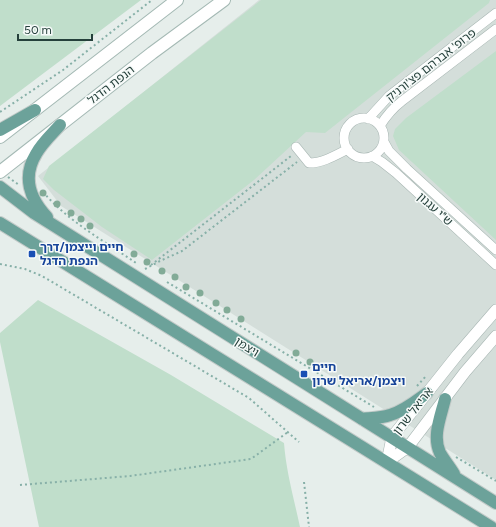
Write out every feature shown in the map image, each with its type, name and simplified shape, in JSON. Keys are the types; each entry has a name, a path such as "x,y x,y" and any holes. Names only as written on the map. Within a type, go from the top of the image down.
{"main road":[{"path":"0,137 177,0"},
{"name":"הנפת הדגל","path":"0,172 146,58 224,0"},
{"path":"0,130 35,110"},
{"path":"54,226 40,210 34,200 30,191 29,181 31,163 42,145 60,125"},
{"name":"ויצמן","path":"0,187 54,226 496,502"},
{"name":"ויצמן","path":"0,223 491,527"},
{"path":"0,232 44,250"},
{"path":"362,419 390,415 413,404 427,393"},
{"path":"445,399 436,437 437,446 457,478"}],"street":[{"name":"פרופ' אברהם פצ'ורניק","path":"368,119 390,96 496,13"},
{"name":"פרופ' אברהם פצ'ורניק","path":"380,126 393,109 402,101 496,29"},
{"path":"362,118 377,122 380,126 383,131 384,142 378,152 372,156 361,157 356,156 348,150 345,134 351,123 362,118"},
{"name":"ש\"י עגנון","path":"384,142 389,151 406,169 496,250"},
{"path":"299,152 309,163 314,163 348,150"},
{"name":"ש\"י עגנון","path":"372,156 396,173 496,265"},
{"name":"אריאל שרון","path":"387,462 392,438 495,309"},
{"name":"אריאל שרון","path":"387,462 408,447 496,336"}],"path":[{"path":"0,112 63,70 152,0"},
{"path":"299,152 182,251 145,269 299,152"},
{"path":"0,172 16,184 30,191 42,190 51,201 74,221 138,265"},
{"path":"0,264 26,269 42,276 249,398 299,442"},
{"path":"165,281 372,406 390,415"},
{"path":"20,485 130,476 251,459 288,432"},
{"path":"437,446 496,481"},
{"path":"304,482 309,527"}],"shaded area":[{"path":"259,0 496,0 496,480 61,206 38,176"}],"green space":[{"path":"0,0 141,0 0,106"},
{"path":"261,0 490,0 489,3 325,133 306,132 254,180 152,260 102,227 54,190 43,179 49,166"},
{"path":"496,51 496,240 399,150 393,136 395,129 406,118"},
{"path":"38,300 171,375 284,443 288,474 300,527 39,527 0,342 0,333"}],"place":[{"name":"חיים וייצמן/דרך הנפת הדגל","path":"32,254"},
{"name":"חיים ויצמן/אריאל שרון","path":"304,374"}]}
